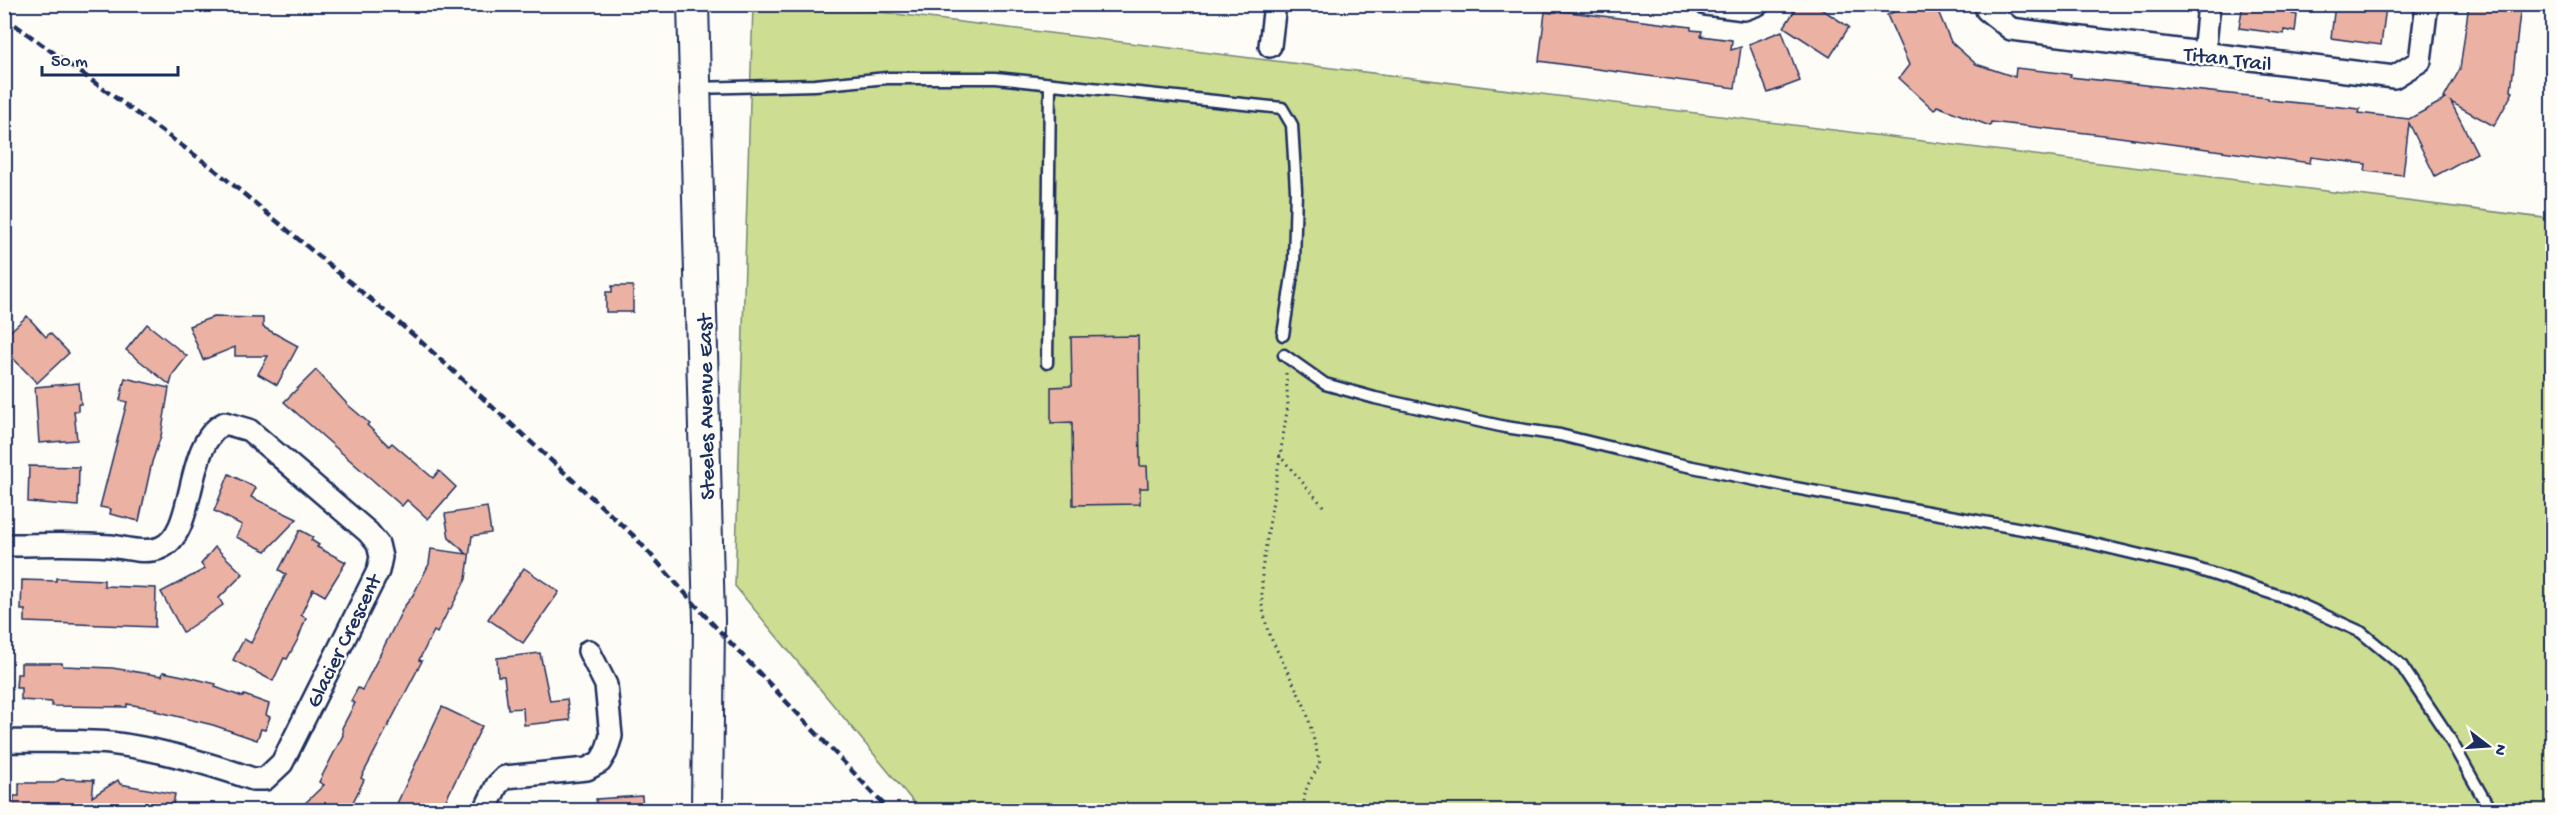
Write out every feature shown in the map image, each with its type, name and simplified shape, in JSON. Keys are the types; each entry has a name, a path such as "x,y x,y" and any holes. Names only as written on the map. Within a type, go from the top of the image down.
{"main road":[{"name":"Steeles Avenue East","path":"693,4 709,620 707,810"}],"street":[{"path":"1270,46 1275,4"},
{"path":"1706,4 1744,9 1758,4"},
{"name":"Titan Trail","path":"1988,4 1987,10 2011,29 2394,77 2421,61 2427,4"},
{"path":"2204,54 2209,4"},
{"name":"Glacier Crescent","path":"4,545 109,546 147,551 161,548 172,540 179,527 203,444 214,428 225,423 249,429 368,532 378,544 381,557 374,581 282,763 265,779 253,779 160,751 125,745 4,741"},
{"path":"485,810 497,785 505,777 587,769 600,762 611,736 606,684 589,651"}],"lane":[{"path":"696,88 815,85 886,78 996,78 1282,108 1292,125 1296,190 1294,262 1283,335"},
{"path":"1047,363 1050,84"},
{"path":"1284,355 1325,384 1375,398 1505,427 1560,435 1678,464 1771,483 2056,536 2191,567 2286,598 2361,632 2401,665 2447,734 2490,810"}],"path":[{"path":"1284,355 1288,405 1262,570 1262,605 1268,632 1286,665 1312,727 1320,764 1307,785 1303,801 1305,810"},
{"path":"1280,454 1324,507"}],"green space":[{"path":"753,5 823,5 2552,219 2552,810 920,810 735,586"}],"building":[{"path":"1799,4 1814,4 1849,27 1830,57 1784,27"},
{"path":"1910,4 1935,4 1951,42 1976,64 2015,77 2016,68 2061,73 2071,75 2070,77 2360,109 2359,113 2409,119 2446,99 2444,98 2460,69 2469,4 2521,4 2511,91 2513,92 2494,126 2451,102 2477,153 2435,176 2409,123 2403,175 2365,171 2366,164 2311,157 2310,163 1991,122 1990,126 1937,106 1934,110 1899,78 1909,65 1887,15"},
{"path":"2243,4 2294,4 2292,14 2297,15 2295,32 2284,30 2284,34 2239,28"},
{"path":"2335,4 2386,7 2381,45 2331,38"},
{"path":"1553,10 1691,27 1691,30 1702,31 1701,36 1732,40 1731,50 1741,47 1735,88 1539,61 1545,12 1552,13"},
{"path":"1782,31 1800,81 1768,93 1749,44"},
{"path":"612,286 633,286 633,312 606,312 606,292 612,292"},
{"path":"27,316 46,337 50,333 69,353 37,383 4,349 4,337"},
{"path":"213,317 263,318 263,327 298,346 277,385 258,374 268,356 235,356 235,347 203,360 189,326"},
{"path":"147,324 187,356 173,374 170,385 126,350"},
{"path":"1138,336 1140,466 1147,466 1148,488 1140,488 1140,504 1073,505 1072,422 1051,423 1051,387 1072,386 1071,337"},
{"path":"316,370 389,446 392,443 433,478 439,471 456,487 428,519 407,500 402,506 284,402"},
{"path":"125,378 169,388 161,436 152,462 139,521 110,514 111,509 100,507 127,402 120,400"},
{"path":"79,383 81,404 78,404 78,411 74,411 77,440 39,443 35,387"},
{"path":"29,466 79,467 78,506 28,502"},
{"path":"229,474 256,488 251,497 297,519 266,551 236,537 242,525 214,511"},
{"path":"487,507 491,533 472,536 466,579 437,633 434,631 419,660 422,661 361,778 364,780 349,810 298,810 324,785 319,782 343,735 342,728 355,703 351,701 358,688 362,690 404,607 413,595 429,564 431,549 467,554 449,538 445,514"},
{"path":"300,530 313,537 311,540 319,545 317,547 346,562 325,596 313,589 301,615 306,618 298,639 287,659 284,658 273,681 233,660 244,639 251,643 286,574 279,570"},
{"path":"215,547 243,574 219,598 223,605 183,632 161,592 205,569 201,564"},
{"path":"524,568 559,592 523,643 488,619"},
{"path":"56,578 104,580 104,586 156,588 155,627 25,622 25,610 21,610 22,580 56,581"},
{"path":"540,653 550,701 567,699 570,720 524,725 523,708 508,709 504,676 498,676 497,658"},
{"path":"21,663 62,663 63,666 112,668 162,676 163,672 188,677 216,684 215,687 269,704 266,715 270,717 265,730 261,729 257,740 213,725 155,711 156,709 127,704 127,707 52,706 52,702 21,700 21,688 16,688 17,674 21,674"},
{"path":"442,707 482,726 441,810 394,810"},
{"path":"61,779 94,780 92,797 118,780 120,784 175,794 172,810 13,809 14,796 19,796 19,783 54,783"},
{"path":"642,796 643,810 597,810 596,799"}],"railway":[{"path":"4,17 214,169 417,338 635,537 709,620 889,810"}]}
